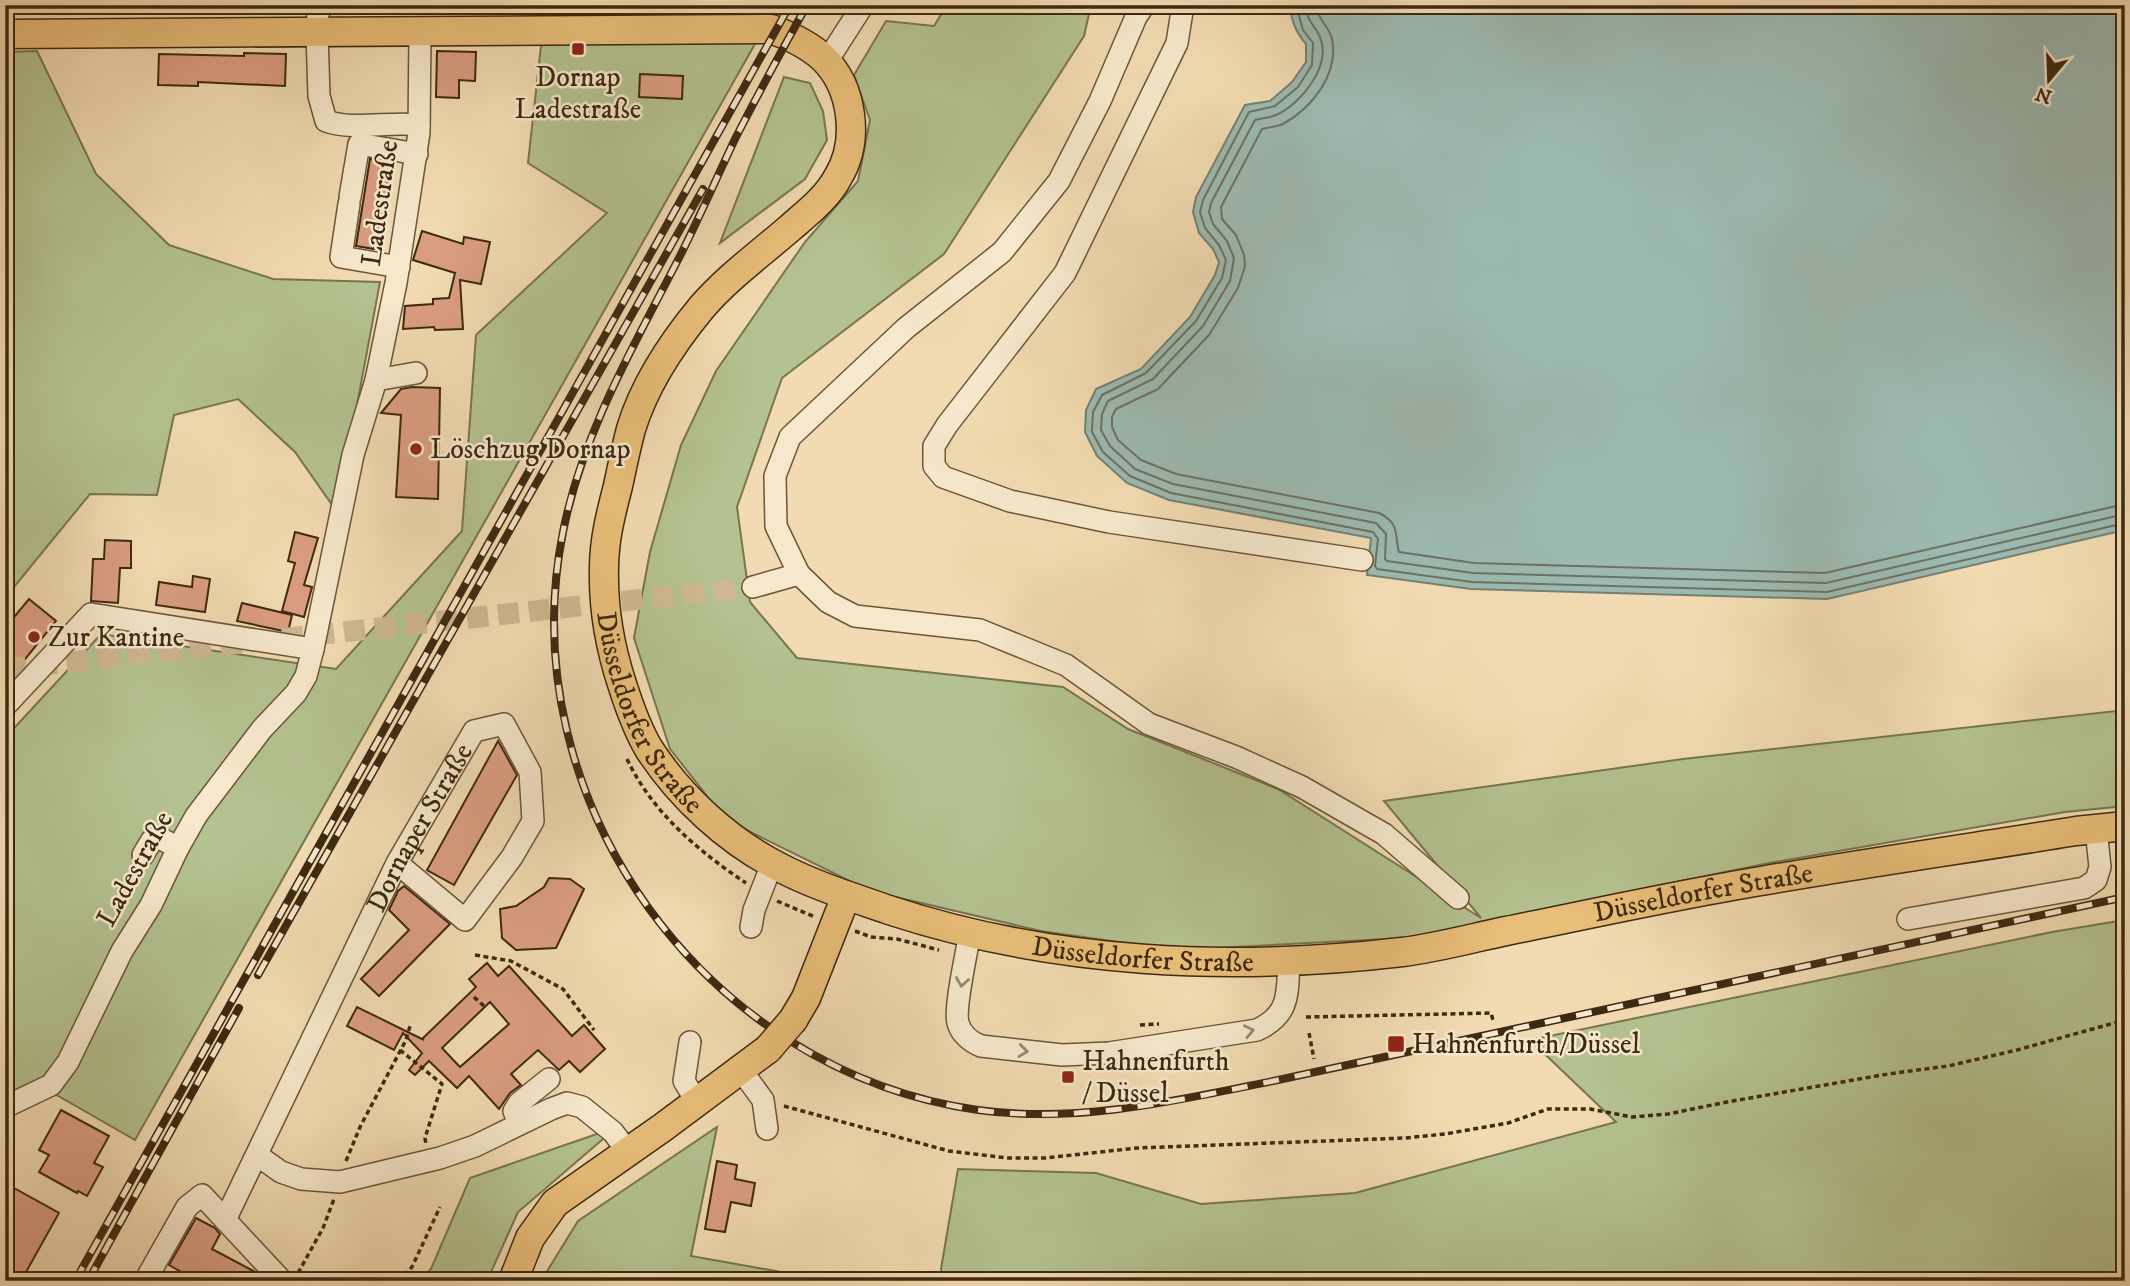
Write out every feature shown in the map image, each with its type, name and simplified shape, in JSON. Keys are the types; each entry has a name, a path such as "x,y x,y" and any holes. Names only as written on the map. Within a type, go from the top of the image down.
{"main road":[{"name":"Düsseldorfer Straße","path":"5,34 771,29 805,44 827,61 842,88 852,119 852,135 845,164 838,179 819,203 724,284 708,301 666,358 633,425 604,553 603,575 611,640 630,707 645,743 666,774 717,825 772,864 846,895 970,933 1040,947 1108,957 1176,961 1289,961 1406,951 1758,881 2125,826"},
{"path":"513,1281 530,1238 555,1203 768,1049 793,1020 806,998 846,895"}],"street":[{"path":"323,5 318,13 317,33 319,96 326,121 337,125 419,125"},
{"path":"827,61 863,5"},
{"path":"1144,5 1136,17 1100,101 1059,181 1002,252 906,328 790,437 775,476 776,526 799,574 828,602 855,616 980,630 1066,665 1149,724 1236,757 1302,787 1384,834 1458,898"},
{"path":"1183,5 1177,43 1065,273 947,425 934,446 934,466 943,477 1010,501 1109,522 1362,560"},
{"name":"Ladestraße","path":"5,1108 51,1085 68,1062 122,951 151,905 178,848 212,793 262,729 301,686 313,649 353,455 376,380 399,267 419,125 420,32"},
{"path":"399,267 341,257 349,200 359,144 416,154"},
{"path":"376,380 416,373"},
{"path":"753,586 799,574"},
{"path":"5,706 91,614 313,649"},
{"name":"Dornaper Straße","path":"225,1220 397,863 474,731 504,724 530,772 533,821 512,857 465,920 397,863"},
{"path":"1908,919 2084,888 2096,880 2100,867 2096,829"},
{"path":"143,855 152,841 160,838 178,848"},
{"path":"751,927 754,910 772,864"},
{"path":"970,933 958,1006 957,1021 961,1030 981,1046 1062,1055 1109,1053 1257,1030 1270,1023 1282,1011 1286,999 1289,961"},
{"path":"690,1042 684,1081 697,1102"},
{"path":"741,1070 763,1100 767,1129"},
{"path":"519,1124 514,1111 519,1103 549,1079"},
{"path":"257,1155 281,1172 301,1180 340,1182 440,1158 475,1146 567,1103 582,1107 613,1132 628,1152"},
{"path":"145,1281 187,1207 202,1195 282,1281"}],"path":[{"path":"475,955 511,961 563,989 594,1030"},
{"path":"474,997 484,1006"},
{"path":"1306,1017 1491,1013 1493,1020"},
{"path":"763,1100 948,1151 1008,1158 1045,1158 1137,1148 1405,1138 1508,1123 1548,1109 1590,1109 1632,1117 1668,1114 1948,1066 2125,1020"},
{"path":"293,1281 323,1228 354,1139 406,1040 410,1026"},
{"path":"1309,1033 1314,1059"},
{"path":"400,1050 442,1084 425,1138"},
{"path":"398,1281 412,1267 440,1207"}],"green space":[{"path":"654,5 777,5 135,1140 53,1093 5,1103 5,738 101,634 336,669 462,531 476,335 607,213 528,163 541,46 652,16"},
{"path":"947,5 1091,5 1084,36 944,254 782,378 737,507 750,602 797,658 1063,687 1128,729 1278,789 1481,918 1384,801 1683,759 2125,710 2125,806 2065,812 1769,863 1404,938 1175,950 1041,931 870,891 726,820 670,749 634,638 650,552 681,445 716,371 805,242 858,181 870,120 854,75 886,21 934,26"},
{"path":"37,51 96,174 169,245 273,279 380,282 337,512 295,452 238,399 174,415 157,495 90,494 5,598 5,52"},
{"path":"784,77 810,83 823,111 827,140 805,179 720,243"},
{"path":"2125,920 2125,1281 942,1281 941,1269 958,1169 1096,1173 1201,1204 1355,1193 1616,1122 1530,1040 2052,932"},
{"path":"617,1127 518,1212 487,1281 419,1281 431,1269 470,1178"},
{"path":"717,1127 691,1256 832,1281 541,1281 578,1221"}],"water":[{"path":"1290,5 2125,5 2125,530 1827,599 1471,589 1367,575 1371,538 1169,500 1127,483 1097,456 1085,432 1086,410 1096,389 1141,369 1190,317 1215,275 1219,262 1213,249 1199,233 1193,212 1196,197 1245,105 1270,101 1292,82 1306,62 1306,44 1295,26"}],"building":[{"path":"437,51 476,52 475,81 459,80 459,98 436,97"},
{"path":"244,53 286,54 285,86 198,82 198,86 158,85 159,54 244,56"},
{"path":"640,74 683,76 682,99 639,97"},
{"path":"370,159 392,163 374,249 356,246"},
{"path":"422,231 463,244 464,237 490,242 481,284 460,280 463,329 403,329 405,306 433,304 433,299 449,298 455,273 413,260"},
{"name":"Löschzug Dornap","path":"440,388 438,499 396,497 401,415 381,413 401,389"},
{"path":"295,532 318,538 304,585 312,587 304,617 282,611 295,563 288,561"},
{"path":"105,540 131,541 131,568 120,568 118,603 91,601 93,559 104,559"},
{"path":"193,576 210,579 205,612 156,605 159,582 192,587"},
{"path":"29,599 56,621 5,684 5,628"},
{"path":"242,603 292,615 288,632 237,621"},
{"path":"498,741 517,775 454,885 427,870"},
{"path":"549,878 570,879 584,889 556,948 516,950 502,938 500,909 516,906 544,887"},
{"path":"404,886 450,924 379,996 361,979 409,930 389,910 398,891"},
{"path":"487,963 498,976 509,966 572,1036 584,1025 605,1049 580,1072 569,1061 559,1070 538,1050 511,1074 521,1085 510,1093 499,1109 469,1076 457,1088 429,1061 415,1075 409,1070 422,1053 403,1033 394,1050 347,1026 357,1007 424,1040 422,1039 476,987 469,979","holes":["490,1002 509,1024 460,1067 442,1048"]},
{"path":"61,1110 109,1136 94,1163 103,1167 87,1196 39,1172 49,1155 39,1150"},
{"path":"717,1161 737,1165 735,1179 755,1183 751,1206 731,1202 725,1232 705,1229"},
{"path":"5,1183 59,1213 21,1281 5,1281"},
{"path":"196,1218 215,1228 220,1234 212,1249 257,1273 264,1281 197,1281 169,1265"}],"tunnel":[{"path":"5,669 753,587"}],"railway":[{"path":"75,1281 790,5"},
{"path":"807,5 735,139 597,423 583,459 563,532 554,633 567,731 599,824 649,908 713,982 791,1042 880,1085 978,1110 1054,1114 1129,1108 1278,1080 2125,897"},
{"path":"258,975 703,189"},
{"path":"88,1281 239,1008"}],"place":[{"name":"Dornap Ladestraße","path":"578,49"},
{"name":"Löschzug Dornap","path":"416,449"},
{"name":"Zur Kantine","path":"34,637"},
{"name":"Hahnenfurth/Düssel","path":"1396,1044"},
{"name":"Hahnenfurth / Düssel","path":"1068,1077"}]}
